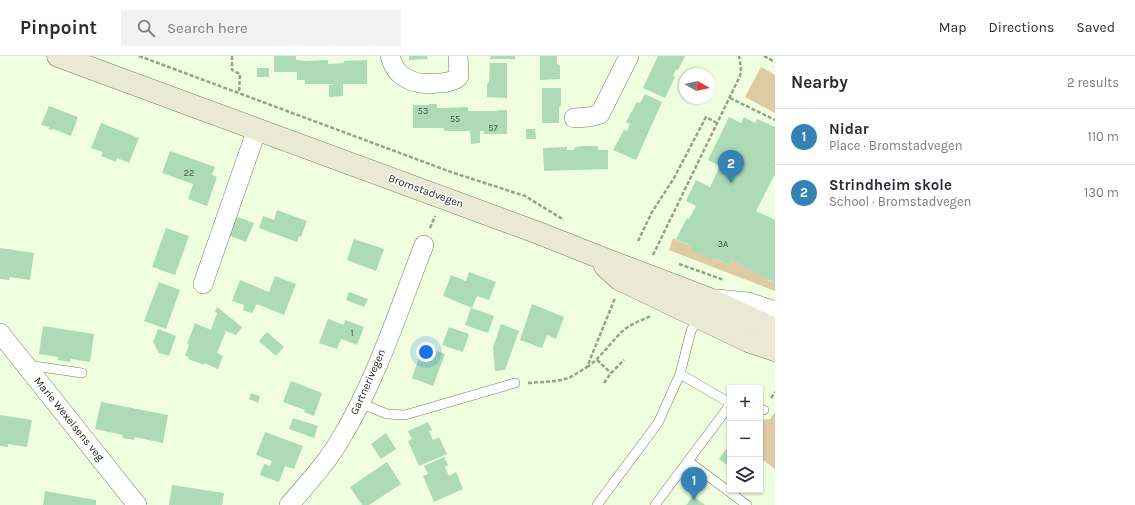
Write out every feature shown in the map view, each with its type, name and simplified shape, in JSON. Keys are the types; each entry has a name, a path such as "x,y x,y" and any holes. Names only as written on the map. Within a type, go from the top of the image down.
{"main road":[{"name":"Bromstadvegen","path":"58,56 541,234 594,255 619,279 702,307 775,329"},
{"name":"Bromstadvegen","path":"702,307 748,341 775,350"}],"street":[{"path":"390,56 394,67 400,74 408,79 420,83 452,82 457,79 458,56"},
{"path":"574,118 589,117 600,114 629,56"},
{"path":"203,284 257,129"},
{"name":"Gartnerivegen","path":"289,505 340,441 360,403 374,372 424,245"},
{"name":"Bromstadvegen","path":"702,307 748,302 775,311"},
{"name":"Marie Wexelsens veg","path":"0,333 138,505"},
{"name":"Bromstadvegen","path":"748,341 775,358"}],"lane":[{"path":"597,505 658,423 680,374 691,331 702,307"},
{"path":"26,365 82,373"},
{"path":"680,374 727,402"},
{"path":"360,403 387,414 405,415 516,384"},
{"path":"655,505 727,408"},
{"path":"688,462 747,505"}],"path":[{"path":"139,56 451,172 525,196 569,223"},
{"path":"232,56 232,70 240,74 239,93"},
{"path":"646,252 654,255 730,98 740,76 741,68 739,56"},
{"path":"764,56 775,62"},
{"path":"730,98 775,120"},
{"path":"638,241 652,212 674,178 706,117 717,123"},
{"path":"675,262 725,280"},
{"path":"587,367 616,294"},
{"path":"516,384 557,381 573,376 597,360 625,329 635,322 658,314"},
{"path":"597,360 611,373"},
{"path":"604,383 611,373 624,360"}],"shaded area":[{"path":"761,67 775,75 775,113 745,97"},
{"path":"673,238 693,247 692,250 713,257 729,265 732,260 769,279 768,280 775,283 775,291 669,250"},
{"path":"775,412 775,469 763,460 763,420 770,419"}],"building":[{"path":"274,56 296,56 296,60 305,61 328,60 328,64 344,63 344,61 367,60 367,84 305,84 305,80 297,80 297,72 274,72"},
{"path":"409,56 427,56 428,59 409,60"},
{"path":"491,56 515,56 515,59 490,59"},
{"path":"540,56 557,56 557,64 560,66 560,79 540,80"},
{"path":"658,56 685,56 678,70 676,69 673,76 675,77 665,98 643,88"},
{"path":"490,63 507,63 507,98 487,97"},
{"path":"257,68 269,68 269,77 257,77"},
{"path":"343,84 343,96 329,97 329,85"},
{"path":"542,88 561,88 559,123 542,123"},
{"path":"645,94 662,102 636,160 613,150 624,130 627,131 630,124 626,122 637,102 640,103"},
{"path":"437,104 437,108 468,107 468,111 507,110 507,134 484,134 484,131 480,131 480,143 471,144 470,131 444,131 444,128 413,128 413,105"},
{"path":"49,106 78,117 71,136 53,129 48,129 49,127 41,125"},
{"path":"729,117 741,123 744,117 755,123 757,119 775,127 775,174 756,211 775,220 775,283 732,260 729,265 713,257 712,260 691,250 693,247 676,239 687,218 689,219 696,206 686,201 696,180 710,187 720,166 708,160"},
{"path":"101,123 139,138 129,163 117,158 116,162 101,156 103,152 91,148"},
{"path":"526,129 535,129 536,139 526,139"},
{"path":"598,146 598,150 608,150 608,169 544,171 543,148 567,147 567,150 574,150 575,147"},
{"path":"170,151 215,167 212,175 217,177 207,206 188,199 193,184 162,173"},
{"path":"277,210 307,221 301,237 299,236 297,242 259,228 263,216 274,220"},
{"path":"235,216 254,223 246,242 228,235"},
{"path":"166,228 189,236 175,275 152,267"},
{"path":"354,239 384,249 376,271 347,260"},
{"path":"0,248 34,253 30,280 10,277 9,280 0,279"},
{"path":"469,272 496,282 489,300 477,296 472,308 443,296 451,275 466,281"},
{"path":"275,276 296,284 284,315 257,304 252,313 243,310 244,305 232,301 240,280 269,292"},
{"path":"159,282 180,290 166,329 144,321"},
{"path":"349,292 368,299 364,307 346,300"},
{"path":"532,304 564,317 556,339 547,335 542,348 520,340"},
{"path":"217,307 242,327 236,335 226,331 217,353 223,356 218,369 204,363 204,365 188,359 189,357 185,356 189,345 187,344 195,323 211,330 217,313 215,312"},
{"path":"471,308 494,316 488,333 465,325"},
{"path":"328,319 344,325 345,320 364,327 357,345 341,339 337,349 319,343"},
{"path":"501,324 519,331 505,370 495,371 493,347"},
{"path":"43,326 94,334 90,362 71,359 70,362 58,360 58,357 39,354"},
{"path":"449,327 469,334 463,352 442,345"},
{"path":"158,329 176,336 169,356 159,353 153,342"},
{"path":"267,332 284,347 276,356 259,341"},
{"path":"423,346 445,354 433,386 412,378"},
{"path":"291,381 322,393 314,416 304,412 305,410 283,402"},
{"path":"251,393 260,396 258,403 249,399"},
{"path":"101,402 168,415 163,443 135,437 134,440 122,438 123,435 95,429"},
{"path":"0,415 32,420 27,447 8,444 8,447 0,446"},
{"path":"293,418 318,426 314,438 289,429"},
{"path":"428,422 432,430 429,431 433,440 439,437 447,454 419,466 408,441 412,439 408,431"},
{"path":"265,432 303,446 294,469 285,466 279,482 260,475 264,464 270,466 272,461 256,455"},
{"path":"386,433 396,449 381,459 371,444"},
{"path":"727,448 727,465 719,459"},
{"path":"444,457 448,465 445,467 449,476 456,472 463,489 434,502 423,476 428,474 424,466"},
{"path":"387,462 401,484 369,505 362,505 350,487"},
{"path":"172,485 224,493 222,505 169,505"},
{"path":"45,491 96,500 96,505 43,505"},
{"path":"693,496 705,505 686,505"}],"place":[{"name":"Strindheim skole","path":"731,183"},
{"name":"Nidar","path":"694,500"}]}
